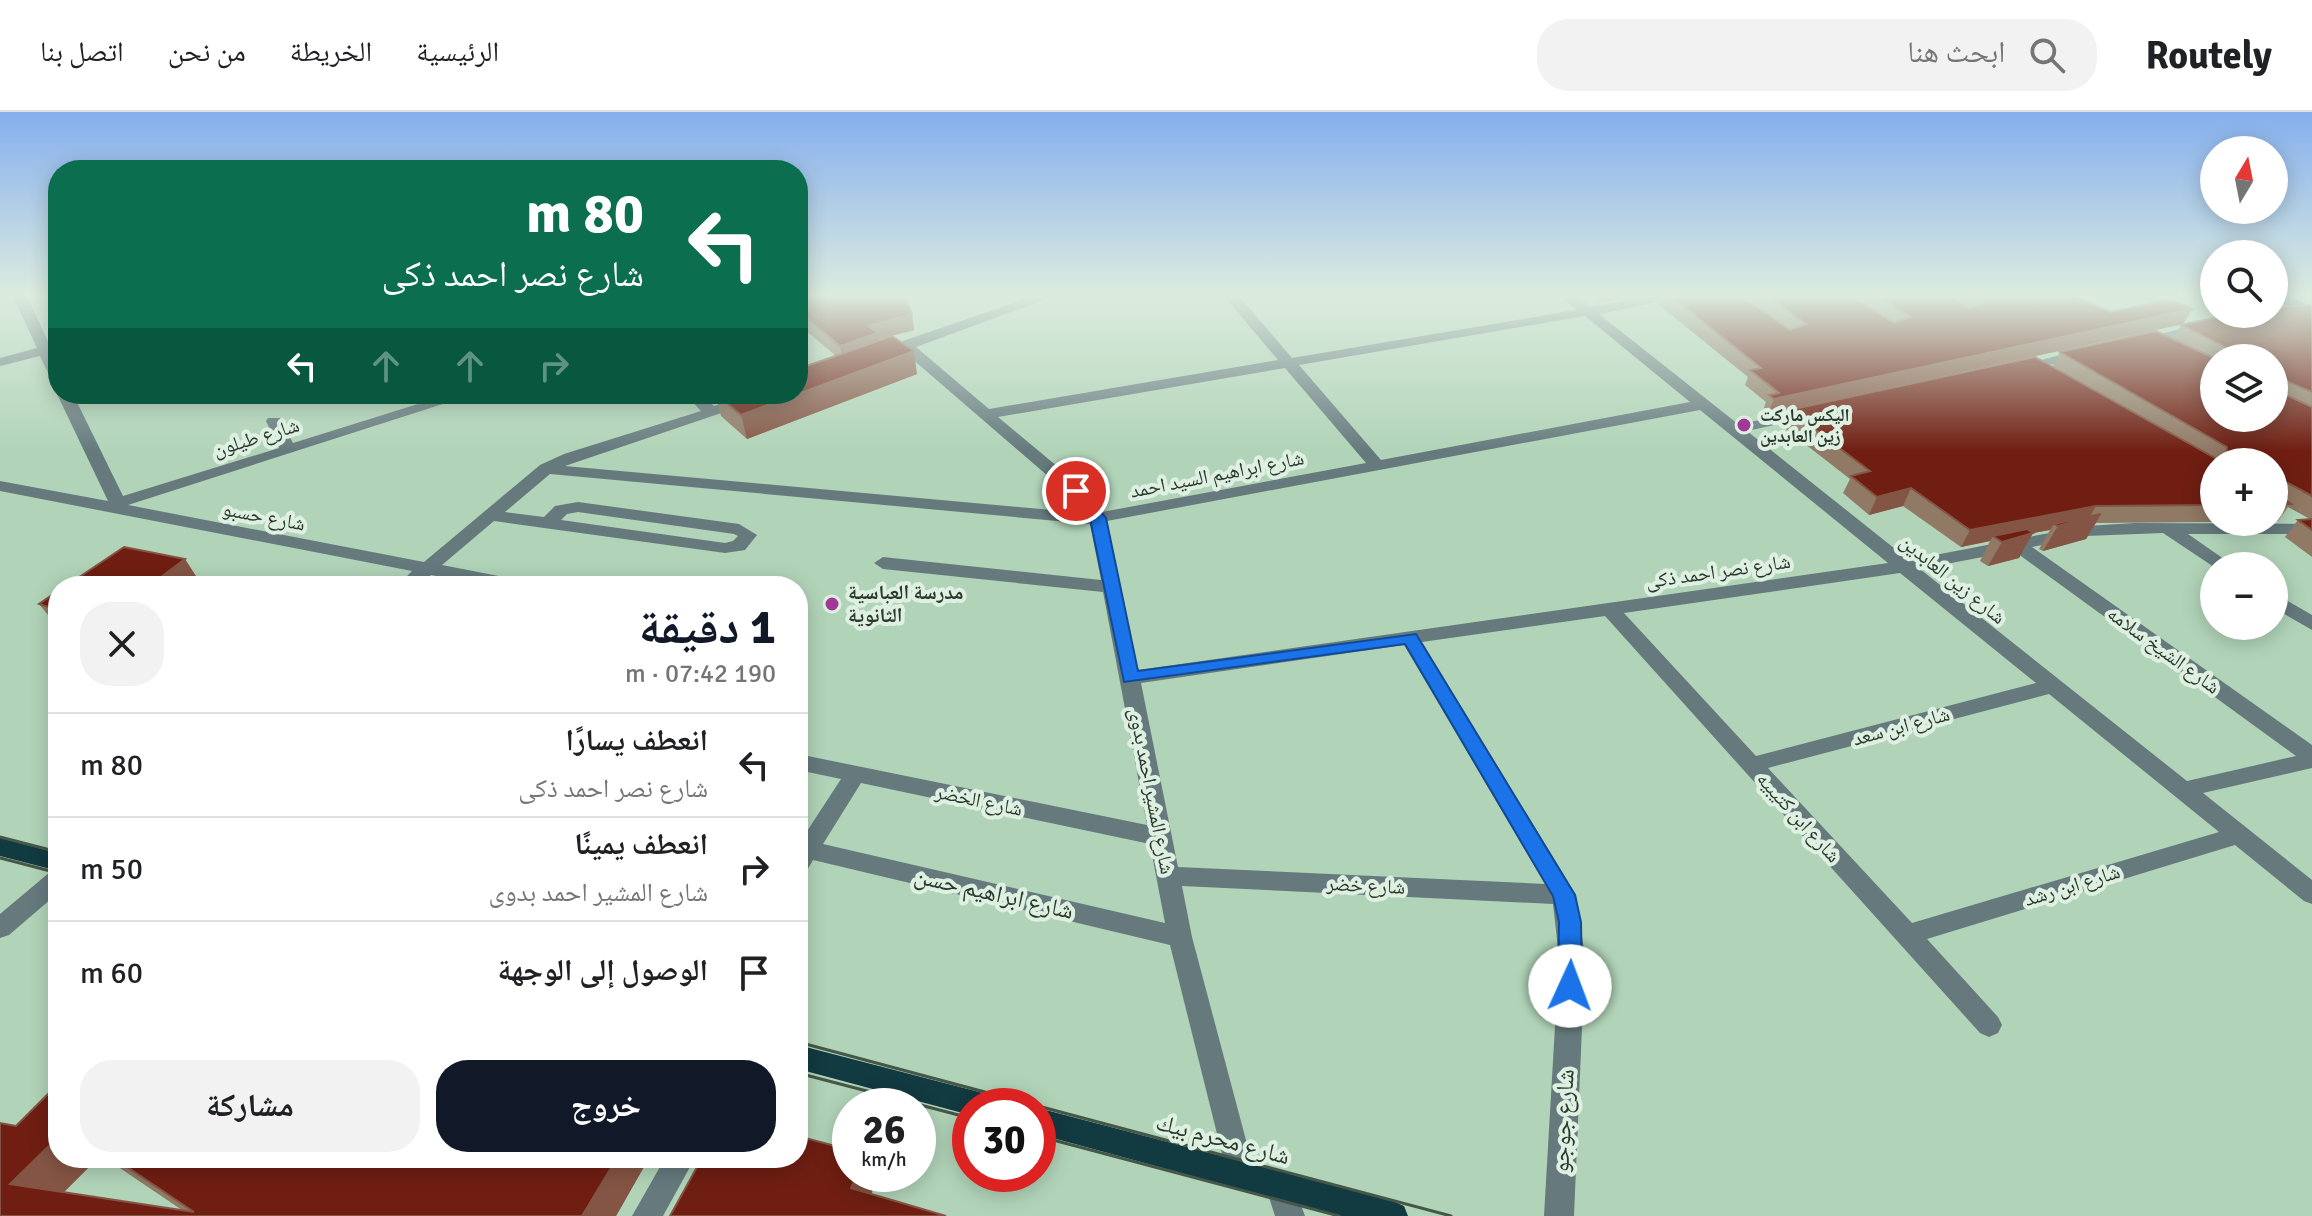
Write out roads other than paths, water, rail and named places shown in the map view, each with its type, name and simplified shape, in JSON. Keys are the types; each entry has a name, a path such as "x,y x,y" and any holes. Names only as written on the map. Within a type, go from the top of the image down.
{"main road":[{"path":"0,847 48,859"},
{"path":"808,1060 952,1098"},
{"name":"شارع محرم بيك","path":"1056,1126 1393,1216"}],"street":[{"path":"42,348 48,359"},
{"path":"879,355 898,348"},
{"name":"شارع المشير احمد بدوى","path":"908,348 1076,491 1098,518 1180,937 1241,1174"},
{"path":"1273,348 1377,466"},
{"path":"987,414 1378,348"},
{"name":"شارع زين العابدين","path":"1631,348 2312,894"},
{"path":"1997,372 2109,348"},
{"path":"2166,348 2175,352"},
{"path":"0,362 44,351"},
{"path":"2029,365 2055,381"},
{"path":"69,404 112,505"},
{"name":"شارع طيلون","path":"112,505 434,404"},
{"path":"703,404 710,411"},
{"path":"418,576 546,469 570,457 734,404"},
{"name":"شارع ابراهيم السيد احمد","path":"546,469 1074,519 1098,518 1701,405"},
{"path":"1732,430 1826,410"},
{"path":"274,421 288,450"},
{"name":"شارع حسبو","path":"0,486 112,505 460,576"},
{"path":"488,515 725,548 739,546 748,535 739,529 573,507 561,510 548,523"},
{"path":"2288,516 2311,529"},
{"path":"2167,528 2204,552"},
{"name":"شارع نصر احمد ذكى","path":"1130,678 1902,567 2086,531 2311,529"},
{"name":"شارع الشيخ سلامه","path":"2015,543 2312,758"},
{"path":"883,563 1112,587"},
{"path":"2288,608 2312,624"},
{"name":"شارع ابن كتيبيه","path":"1610,609 1989,1025"},
{"name":"شارع جوجو","path":"1410,638 1564,895 1572,957 1559,1216"},
{"name":"شارع ابن سعد","path":"1751,765 2052,686"},
{"path":"2182,790 2312,758"},
{"name":"شارع الخضر","path":"808,764 1160,837"},
{"name":"شارع ابراهيم حسن","path":"808,850 855,774"},
{"name":"شارع ابن رشد","path":"1907,935 2238,835"},
{"name":"شارع ابراهيم حسن","path":"808,859 1180,937"},
{"name":"شارع خضر","path":"1167,876 1564,895"},
{"path":"0,928 48,887"},
{"path":"647,1216 675,1168"},
{"path":"1280,1185 1290,1216"}],"tram line":[{"path":"0,837 48,849"},
{"path":"0,858 48,870"},
{"path":"808,1045 970,1088"},
{"path":"808,1076 952,1113"},
{"path":"1056,1111 1451,1216"},
{"path":"1056,1141 1339,1216"}],"place":[{"name":"اليكس ماركت زين العابدين","path":"1744,425"},
{"name":"مدرسة العباسية الثانوية","path":"832,604"}]}
